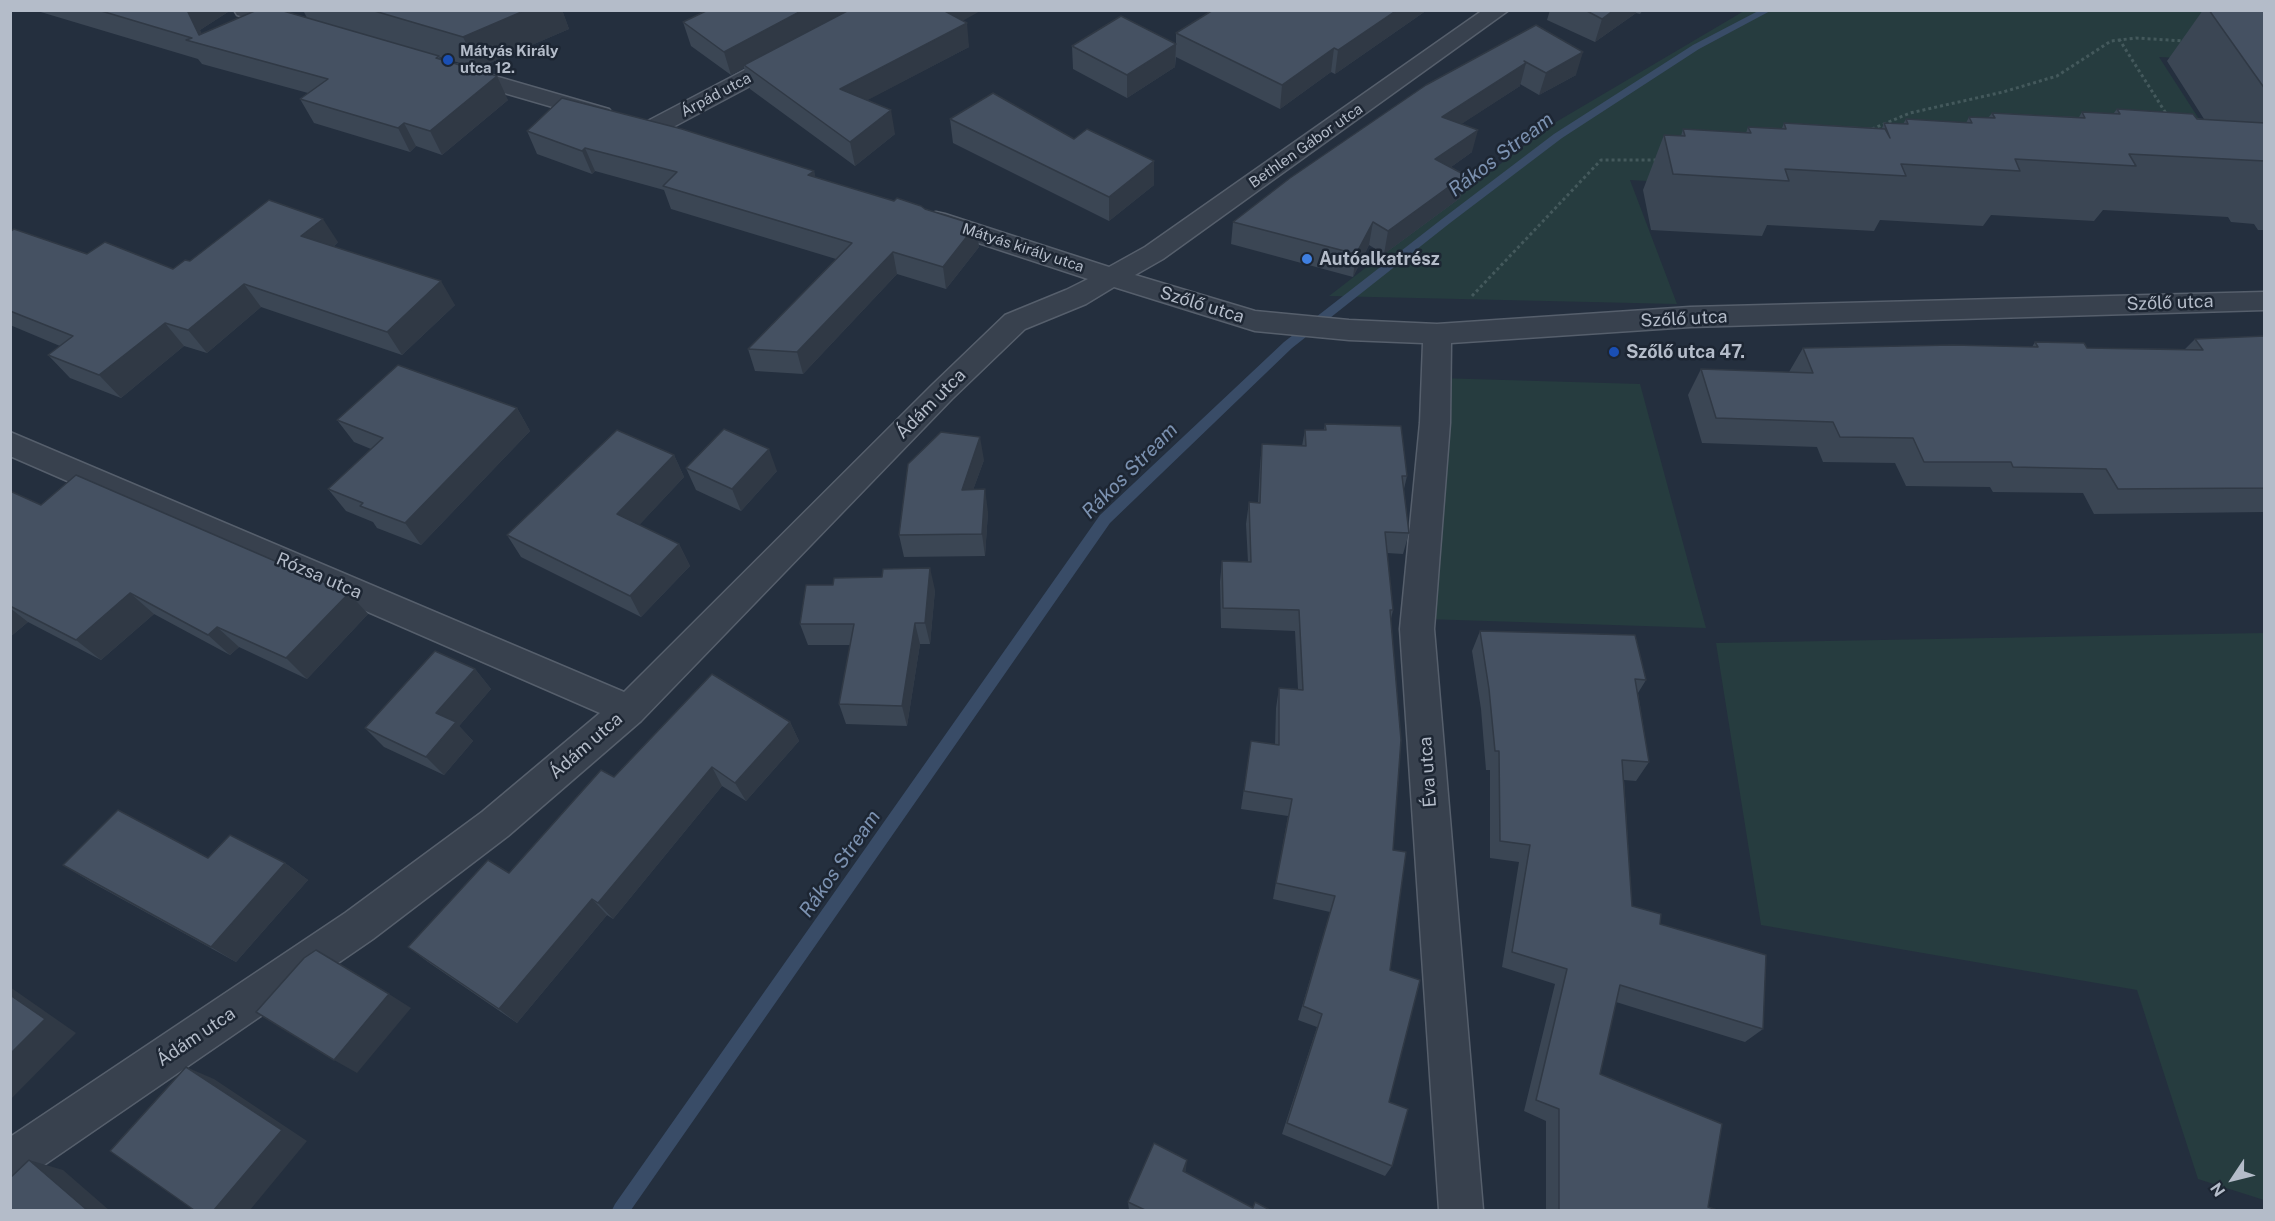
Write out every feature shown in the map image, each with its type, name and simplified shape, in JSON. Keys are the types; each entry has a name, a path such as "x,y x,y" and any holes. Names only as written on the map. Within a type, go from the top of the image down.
{"street":[{"name":"Bethlen Gábor utca","path":"1112,277 1154,253 1498,10"},
{"path":"253,11 322,33"},
{"name":"Árpád utca","path":"651,129 805,48"},
{"path":"435,66 684,140"},
{"name":"Mátyás király utca","path":"919,214 1112,277"},
{"name":"Szőlő utca","path":"1112,277 1255,321 1349,330 1437,334 1690,317 2265,301"},
{"name":"Ádám utca","path":"10,1163 359,926 495,824 628,710 942,392 1015,322 1076,297 1112,277"},
{"name":"Éva utca","path":"1437,334 1435,423 1417,629 1461,1210"},
{"name":"Rózsa utca","path":"10,443 628,710"}],"path":[{"path":"2119,39 2172,123"},
{"path":"1868,130 1907,114 2030,85 2058,75 2069,70 2080,58 2119,39 2190,42"},
{"path":"1437,334 1601,160 1660,160"}],"green space":[{"path":"1744,11 2264,11 2264,62 2159,57 2232,170 1720,185 1630,180 1677,304 1329,296 1551,125"},
{"path":"1437,378 1640,384 1706,628 1425,619"},
{"path":"2264,633 2264,1200 2198,1179 2137,990 1761,925 1716,643"}],"building":[{"path":"98,10 187,10 199,35 257,10 280,10 439,56 436,58 497,76 430,131 404,123 398,128 300,99 328,79 186,40 192,38"},
{"path":"371,10 526,10 463,37"},
{"path":"708,10 803,10 724,52 683,22"},
{"path":"849,10 943,10 967,23 840,89 891,110 850,142 744,65"},
{"path":"1213,10 1397,10 1338,50 1334,48 1282,85 1176,33"},
{"path":"1585,10 1614,10 1602,19"},
{"path":"2209,10 2265,10 2265,89"},
{"path":"1121,16 1176,44 1127,75 1072,46"},
{"path":"1536,25 1583,52 1546,73 1524,61 1526,63 1442,117 1478,130 1435,159 1465,175 1388,231 1373,222 1356,254 1233,222 1290,178 1426,85"},
{"path":"993,93 1074,139 1087,129 1154,161 1109,197 950,119"},
{"path":"562,98 682,129 814,171 808,175 894,201 897,198 976,225 943,267 893,252 797,352 748,349 852,243 663,186 677,172 585,148 582,151 527,131"},
{"path":"2117,109 2193,114 2197,119 2265,123 2265,161 2129,154 2136,166 2015,159 2020,171 1901,164 1906,176 1785,169 1789,181 1673,174 1664,135 1685,136 1683,129 1751,133 1748,127 1786,129 1784,123 1885,129 1890,138 1884,123 1908,124 1906,119 1972,123 1969,117 1995,118 1992,113 2085,118 2082,112 2120,114"},
{"path":"269,200 323,219 301,236 441,281 387,332 244,284 188,330 165,323 99,375 48,355 73,336 10,311 10,232 14,229 87,254 105,242 173,269 185,260 190,261"},
{"path":"2265,336 2265,488 2118,489 2106,469 2013,467 2011,462 1924,462 1913,438 1840,437 1833,422 1716,418 1701,369 1813,373 1803,348 1953,345 2038,347 2035,342 2084,343 2087,348 2203,350 2195,339"},
{"path":"398,365 517,408 405,523 360,506 363,503 328,489 383,438 337,420"},
{"path":"1325,424 1401,426 1407,476 1402,476 1409,533 1385,532 1393,610 1390,610 1401,740 1393,850 1406,852 1390,970 1420,980 1389,1102 1408,1109 1392,1166 1287,1123 1322,1014 1303,1006 1335,896 1276,883 1292,799 1244,791 1251,741 1279,745 1279,688 1303,690 1299,610 1223,608 1222,561 1251,562 1249,502 1260,503 1262,444 1306,446 1305,430 1326,430"},
{"path":"724,429 769,449 732,489 686,468"},
{"path":"617,430 674,455 617,514 679,544 630,596 507,535"},
{"path":"941,432 980,437 962,490 985,489 982,534 899,535 908,464"},
{"path":"76,475 349,593 286,658 217,627 208,635 130,593 76,640 10,606 10,491 41,505"},
{"path":"930,568 925,623 915,623 902,706 839,704 854,624 800,624 806,585 833,585 834,578 882,577 883,569"},
{"path":"1480,631 1635,635 1646,680 1635,679 1649,762 1622,760 1632,906 1661,914 1660,924 1766,955 1763,1029 1620,985 1600,1074 1722,1124 1708,1207 1717,1210 1559,1210 1559,1109 1536,1100 1567,969 1512,952 1530,845 1500,841 1499,751 1495,751"},
{"path":"435,651 475,669 436,713 456,722 426,757 365,728"},
{"path":"712,674 790,722 735,783 712,767 598,903 592,899 499,1009 408,947 488,860 509,873 601,770 614,777"},
{"path":"118,810 208,858 230,835 285,863 211,947 63,865"},
{"path":"316,950 389,994 334,1060 256,1012 304,958"},
{"path":"10,995 45,1019 10,1054"},
{"path":"186,1067 282,1130 214,1210 194,1210 110,1151"},
{"path":"1154,1143 1187,1160 1183,1171 1253,1208 1255,1202 1270,1210 1145,1210 1128,1202"},
{"path":"29,1160 87,1210 10,1210 10,1178"}],"waterway":[{"name":"Rákos Stream","path":"621,1210 1105,519 1288,345 1446,221 1558,136 1696,47 1768,10"}],"place":[{"name":"Mátyás Király utca 12.","path":"448,60"},
{"name":"Autóalkatrész","path":"1307,259"},
{"name":"Szőlő utca 47.","path":"1614,352"}]}
